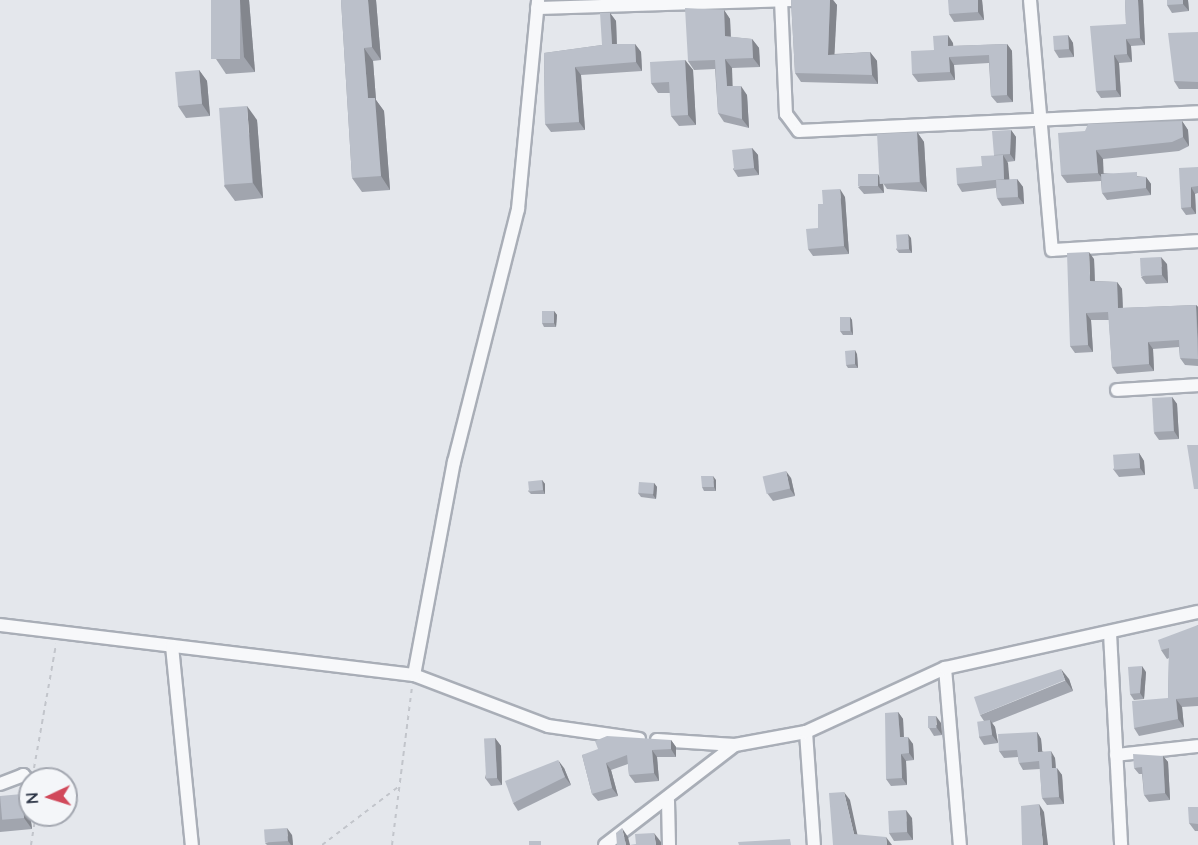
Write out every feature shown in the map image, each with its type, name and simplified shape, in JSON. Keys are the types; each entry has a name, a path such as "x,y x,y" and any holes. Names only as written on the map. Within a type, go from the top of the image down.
{"street":[{"path":"781,0 786,114 799,131 1042,122 1198,112"},
{"path":"414,675 454,462 518,209 537,4 794,0"},
{"path":"1030,0 1052,250 1198,241"},
{"path":"1116,390 1198,385"},
{"path":"0,624 414,675 548,726 735,745 806,732 945,668 1198,612"},
{"path":"1110,633 1121,845"},
{"path":"172,646 192,845"},
{"path":"945,668 960,845"},
{"path":"806,732 814,845"},
{"path":"605,845 668,801 735,745"},
{"path":"1116,755 1198,746"},
{"path":"0,784 18,777"},
{"path":"668,801 669,845"}],"path":[{"path":"33,767 58,632"},
{"path":"392,845 414,675"},
{"path":"321,845 399,786"},
{"path":"31,845 34,827"}],"building":[{"path":"211,0 240,0 240,59 211,59"},
{"path":"341,0 368,0 372,47 364,48 368,98 375,98 381,176 352,178"},
{"path":"791,0 830,0 828,55 870,52 872,75 795,73"},
{"path":"948,0 978,0 978,12 949,14"},
{"path":"1125,0 1138,0 1140,38 1126,39 1127,54 1114,55 1116,90 1096,91 1090,26 1126,24"},
{"path":"1167,0 1183,0 1183,4 1167,5"},
{"path":"685,8 724,10 725,36 752,39 753,58 725,59 727,86 741,86 742,119 718,113 715,60 688,61"},
{"path":"600,13 610,13 612,44 635,44 636,62 575,67 579,122 545,124 544,53 602,45"},
{"path":"1198,32 1198,82 1174,81 1168,33"},
{"path":"948,35 948,46 1007,44 1007,95 991,96 989,55 949,57 950,72 912,74 911,51 934,50 933,36"},
{"path":"1068,35 1069,49 1054,50 1053,36"},
{"path":"685,60 688,115 671,116 669,82 651,83 650,62"},
{"path":"199,70 202,104 178,106 175,72"},
{"path":"247,106 252,183 224,185 219,108"},
{"path":"1182,121 1183,137 1172,142 1096,150 1098,173 1061,175 1058,133 1085,131 1088,124"},
{"path":"1011,130 1010,154 994,155 992,131"},
{"path":"917,132 920,182 880,184 877,134"},
{"path":"752,148 754,168 734,170 732,150"},
{"path":"1003,155 1004,179 957,184 956,168 982,166 981,156"},
{"path":"1198,167 1198,186 1191,187 1191,207 1181,208 1179,168"},
{"path":"1137,172 1137,177 1146,177 1146,188 1102,193 1101,174"},
{"path":"858,174 878,174 878,186 858,186"},
{"path":"1017,179 1018,197 997,198 996,180"},
{"path":"840,189 844,246 808,249 806,229 818,228 818,204 823,204 822,190"},
{"path":"908,234 909,249 897,250 896,235"},
{"path":"1089,252 1090,281 1117,282 1118,308 1196,305 1198,359 1180,358 1179,340 1148,342 1149,364 1112,367 1108,312 1086,313 1088,345 1070,346 1067,253"},
{"path":"1161,257 1162,275 1141,276 1140,258"},
{"path":"542,311 554,311 554,323 542,323"},
{"path":"840,317 850,317 850,331 840,331"},
{"path":"855,350 855,364 846,365 845,351"},
{"path":"1172,397 1174,431 1154,432 1152,398"},
{"path":"1187,445 1198,445 1198,489 1194,489"},
{"path":"1139,453 1140,468 1114,470 1113,455"},
{"path":"786,471 790,489 767,494 763,476"},
{"path":"701,476 713,476 714,487 702,487"},
{"path":"542,480 543,490 529,491 528,481"},
{"path":"639,482 654,483 653,494 638,493"},
{"path":"1198,625 1198,697 1176,699 1178,719 1134,728 1132,701 1168,698 1169,648 1161,650 1158,640"},
{"path":"1142,666 1140,693 1130,694 1128,667"},
{"path":"1061,669 1065,680 980,715 974,697"},
{"path":"898,712 900,737 908,737 909,753 901,754 902,778 886,779 885,713"},
{"path":"928,716 936,716 936,728 928,728"},
{"path":"990,720 992,735 979,737 977,722"},
{"path":"1037,732 1038,752 1051,751 1052,768 1057,768 1059,797 1042,798 1039,761 1019,763 1017,750 999,751 998,734"},
{"path":"607,736 671,740 671,749 652,750 654,773 629,775 627,755 606,763 612,788 592,794 582,755 598,749 595,741"},
{"path":"495,738 497,778 486,779 484,739"},
{"path":"1133,754 1163,756 1165,793 1144,795 1142,767 1134,768"},
{"path":"558,760 565,777 513,803 505,781"},
{"path":"844,792 854,834 886,837 887,845 833,845 829,793"},
{"path":"18,794 18,818 2,820 0,796"},
{"path":"1039,804 1043,845 1022,845 1021,806"},
{"path":"1188,807 1198,807 1198,824 1189,823"},
{"path":"906,810 907,832 889,833 888,811"},
{"path":"287,828 288,841 265,843 264,830"},
{"path":"622,828 626,845 617,845 616,833"},
{"path":"654,833 656,845 630,845 636,844 635,834"},
{"path":"790,839 791,845 739,845 738,842"},
{"path":"529,841 541,841 541,845 529,845"}]}
